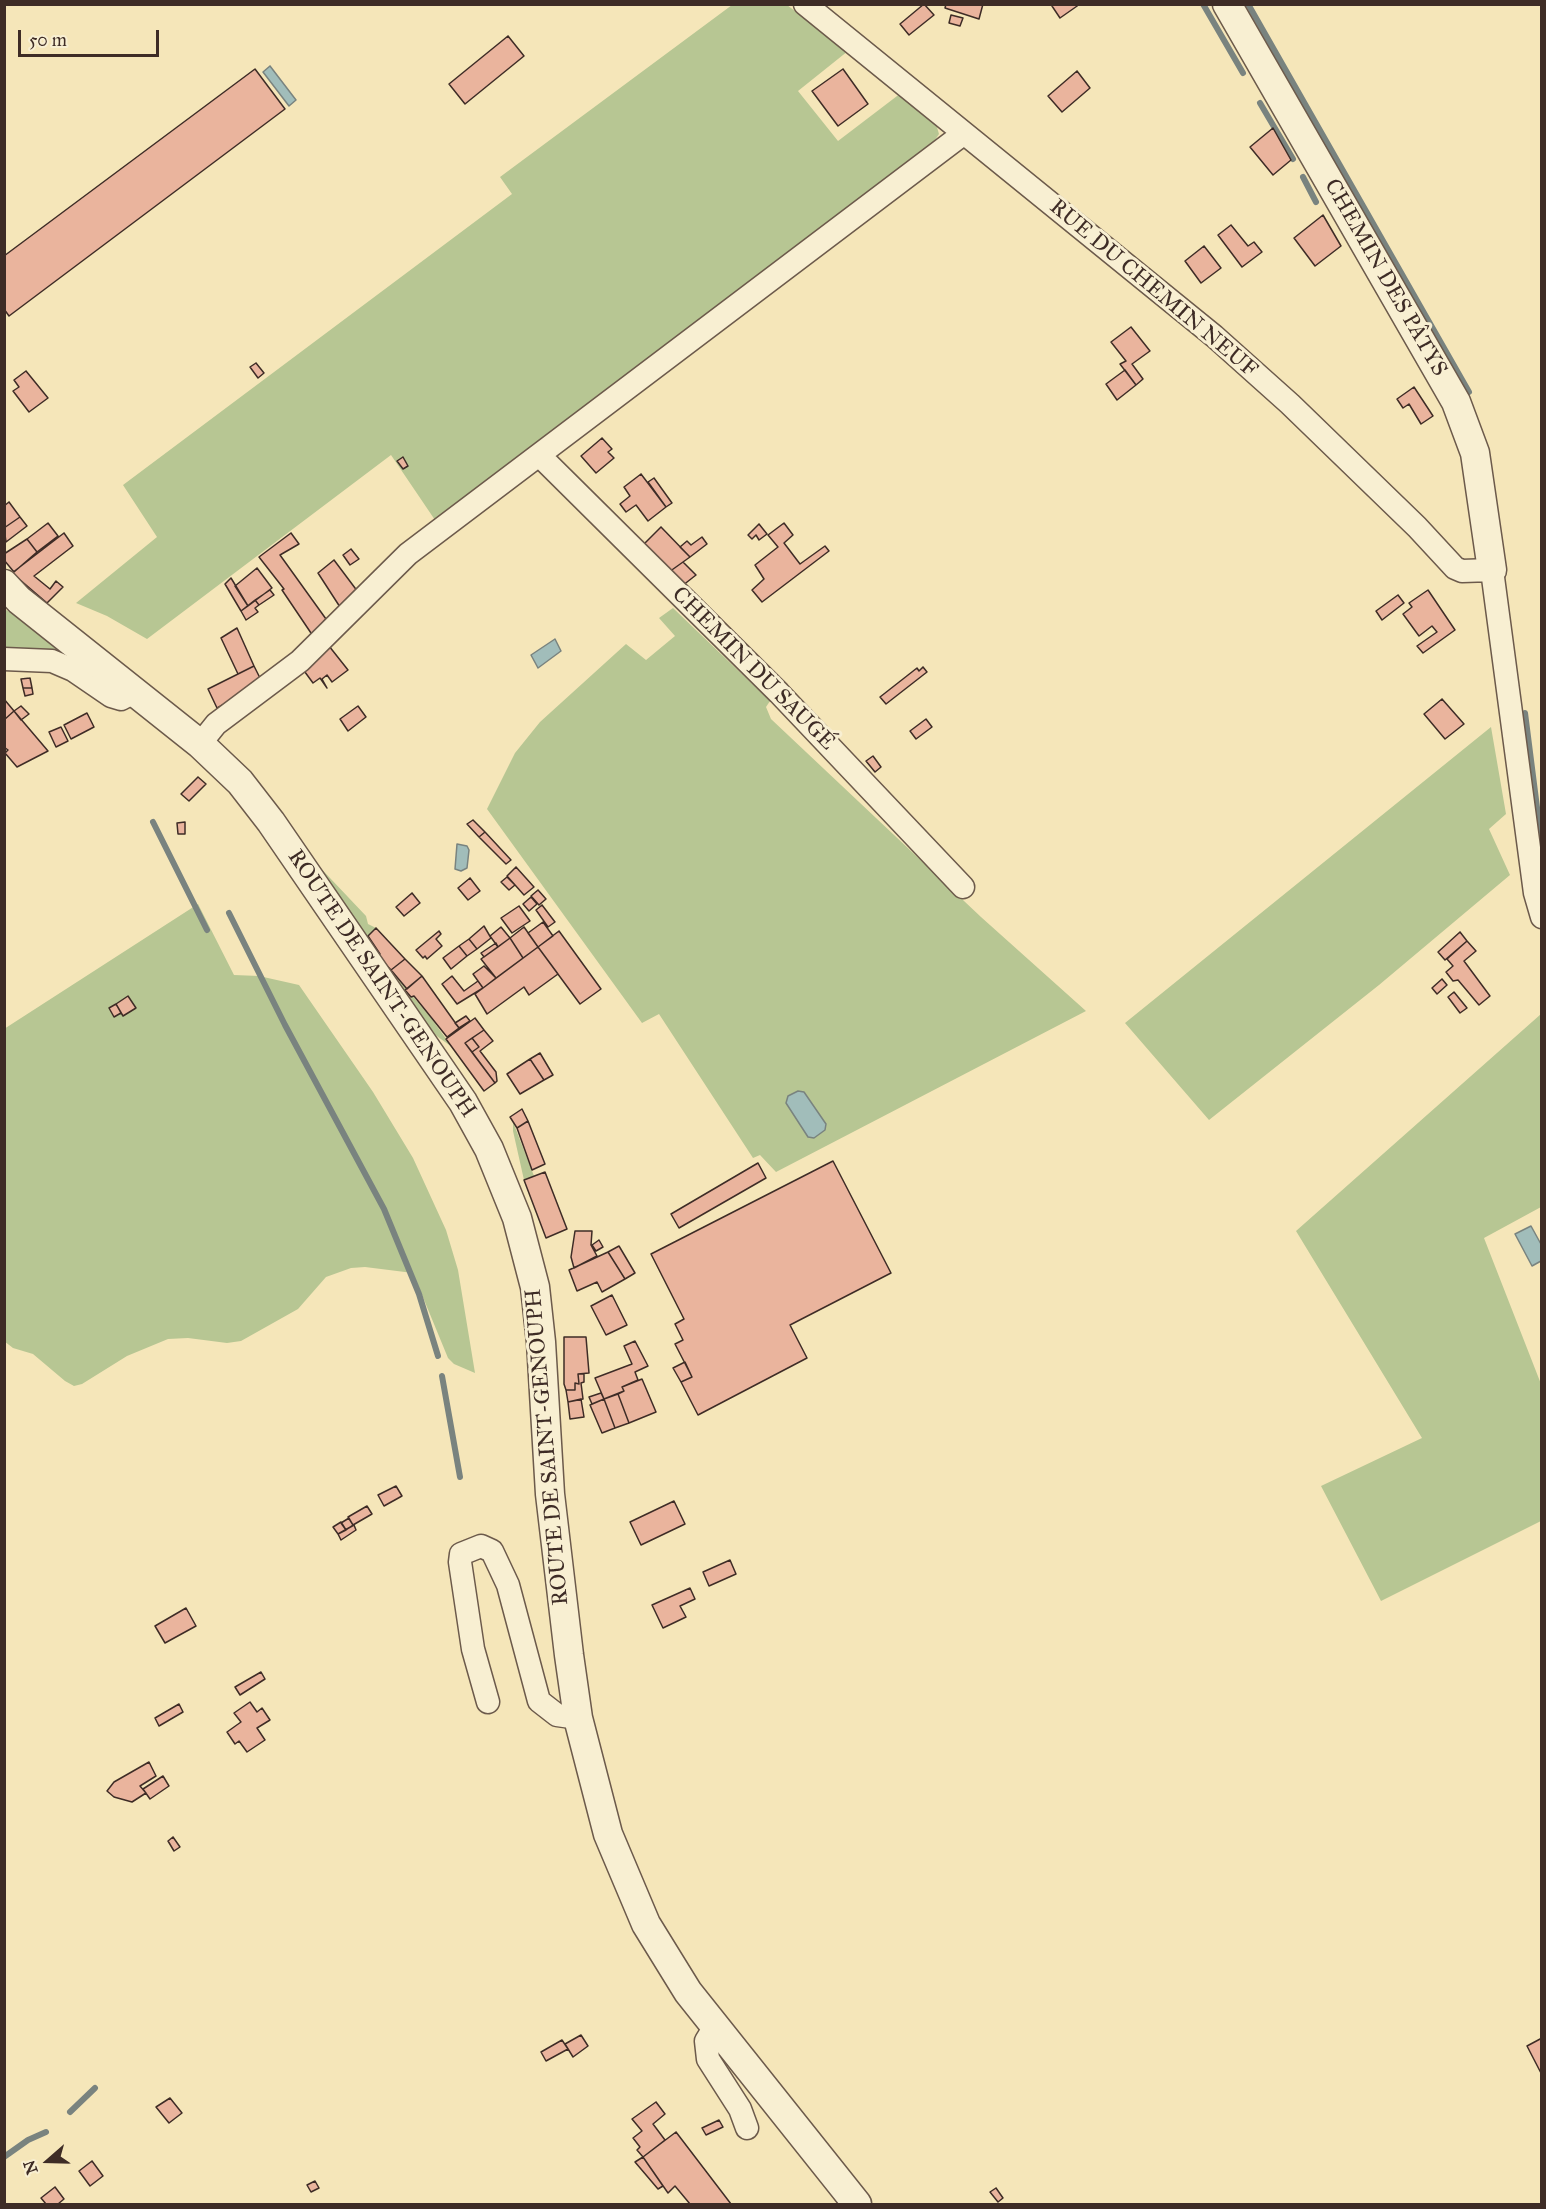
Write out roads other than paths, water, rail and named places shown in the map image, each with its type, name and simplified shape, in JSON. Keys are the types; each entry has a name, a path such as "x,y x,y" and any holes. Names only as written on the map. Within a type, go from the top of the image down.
{"street":[{"name":"RUE DU CHEMIN NEUF","path":"805,4 1214,336 1307,420 1417,527 1455,568 1462,571 1492,570"},
{"name":"CHEMIN DES PÂTYS","path":"1227,4 1456,402 1475,453 1492,570"},
{"path":"200,744 216,724 300,661 408,555 963,134"},
{"name":"CHEMIN DU SAUGÉ","path":"539,455 779,693 963,887"},
{"path":"1492,570 1535,892 1542,917"},
{"name":"ROUTE DE SAINT-GENOUPH","path":"4,584 19,600 200,744 240,782 271,822 463,1102 506,1186 526,1247 538,1305 551,1510 578,1718 608,1834 624,1877 666,1959 714,2028 857,2205"},
{"path":"4,659 52,661 73,670 111,696 121,699 136,691"},
{"path":"488,1702 473,1649 460,1562 461,1554 481,1546 488,1548 495,1555 508,1585 539,1701 557,1715 578,1718"},
{"path":"714,2028 706,2041 708,2059 740,2109 747,2128"}],"water":[{"path":"270,66 296,100 289,106 263,72"},
{"path":"555,639 561,651 538,668 531,655"},
{"path":"457,844 467,846 469,850 467,868 461,871 455,869"},
{"path":"798,1091 804,1092 826,1124 825,1130 814,1138 808,1137 786,1103 788,1096"},
{"path":"1531,1226 1542,1246 1541,1261 1532,1266 1515,1234"}],"waterway":[{"path":"1203,4 1243,73"},
{"path":"1248,4 1469,392"},
{"path":"1260,103 1293,159"},
{"path":"1303,177 1316,202"},
{"path":"1525,713 1542,847"},
{"path":"153,822 207,930"},
{"path":"229,913 285,1025 384,1209 419,1294 438,1356"},
{"path":"442,1376 460,1477"},
{"path":"70,2112 95,2088"},
{"path":"4,2157 28,2140 46,2132"}]}
